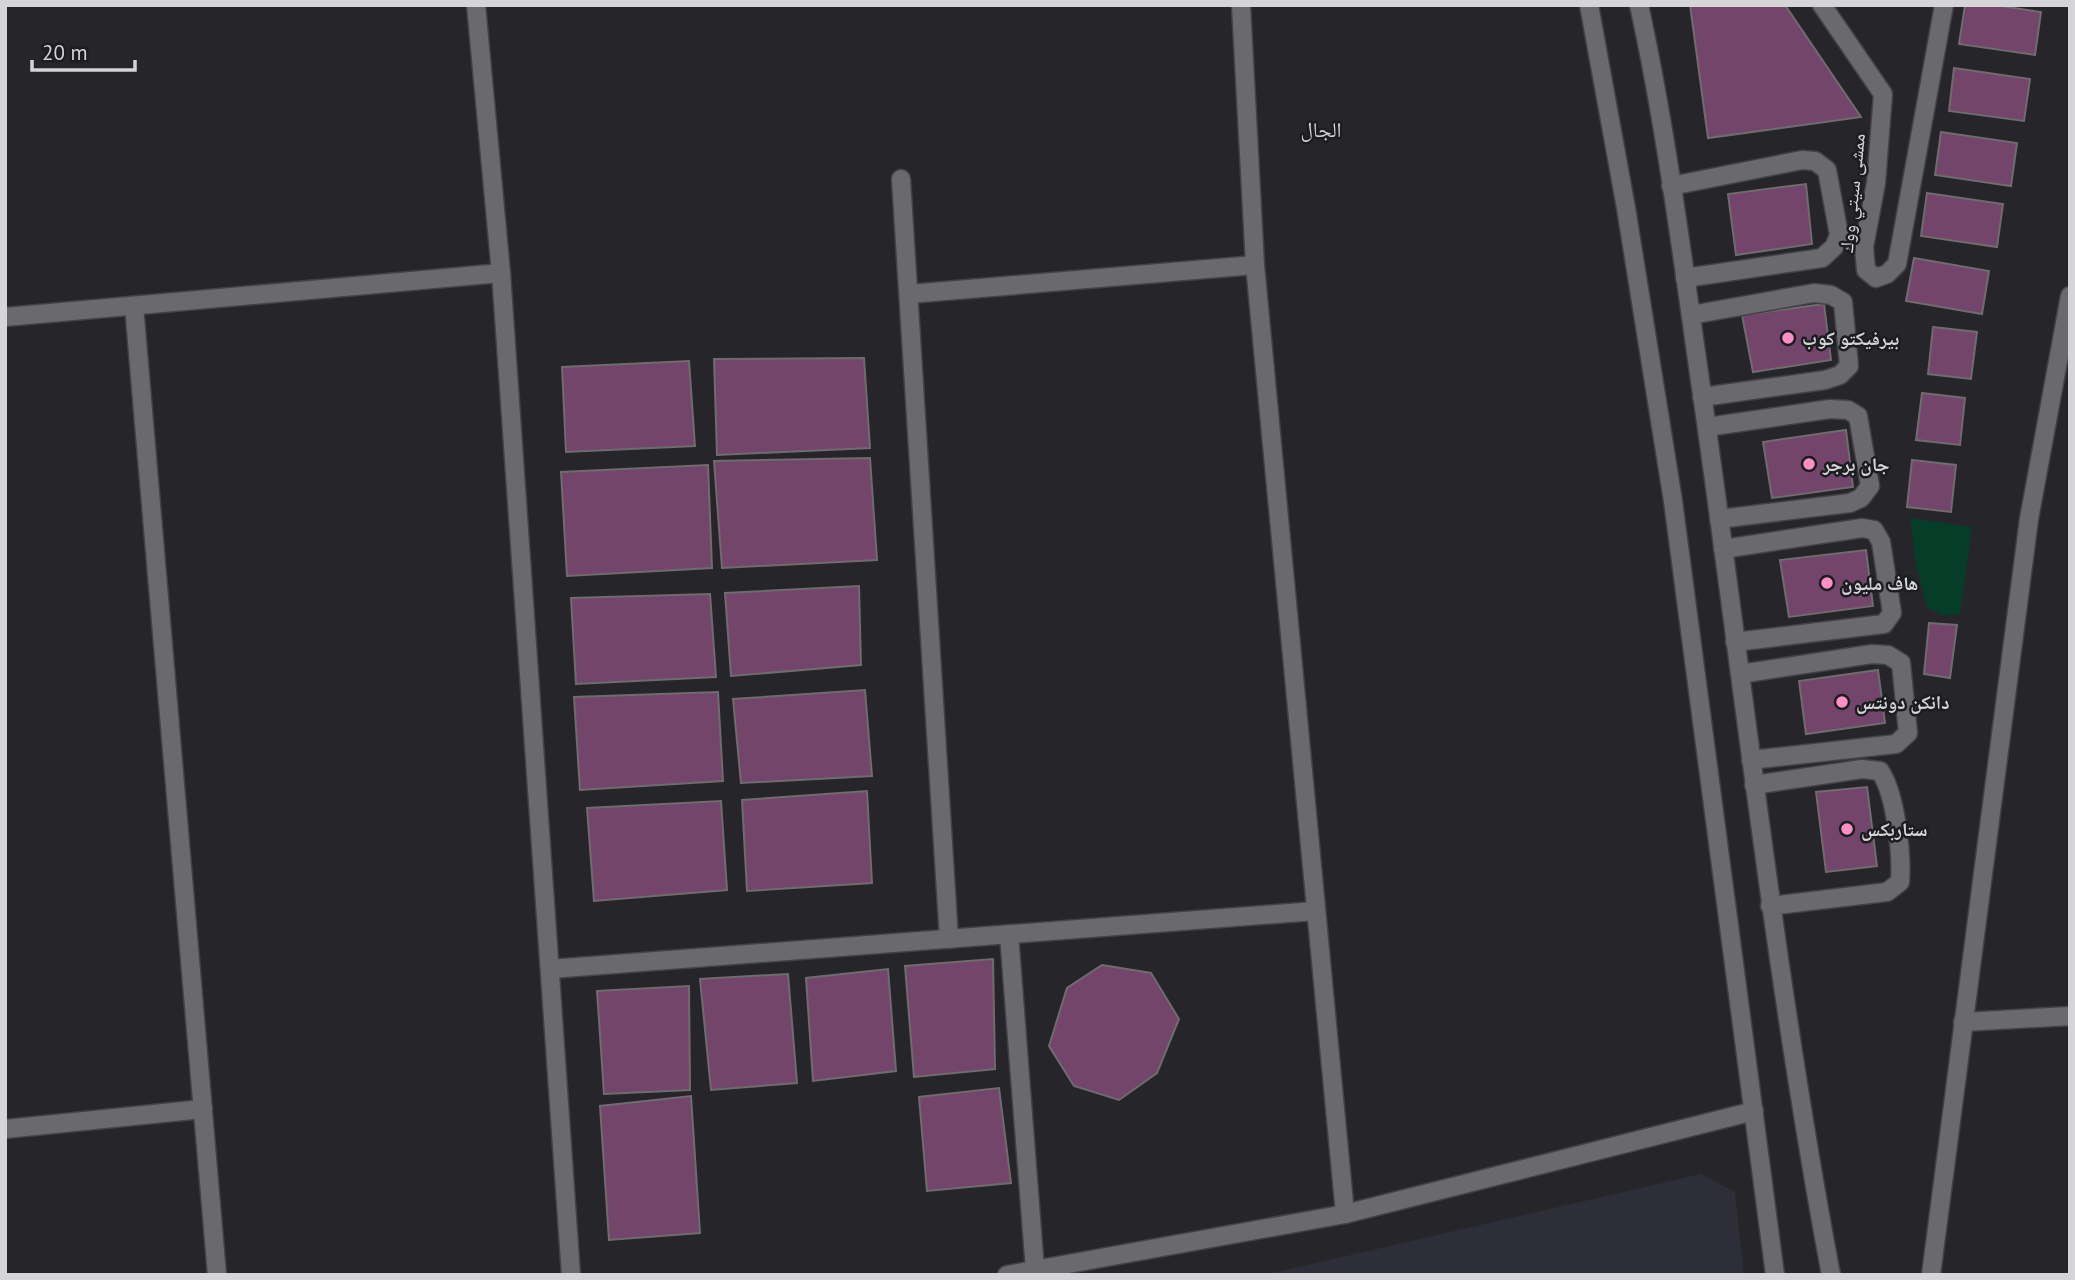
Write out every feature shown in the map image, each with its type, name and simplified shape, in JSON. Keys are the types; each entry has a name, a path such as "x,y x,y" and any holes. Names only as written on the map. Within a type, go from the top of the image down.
{"street":[{"path":"476,5 502,273 571,1275"},
{"path":"1241,5 1255,265 1345,1213"},
{"path":"1589,5 1626,208 1673,500 1775,1275"},
{"path":"1639,5 1655,79 1691,315 1770,906 1811,1170 1831,1275"},
{"name":"ممشى سيتي ووك","path":"1822,5 1883,94 1876,183 1864,247 1866,270 1876,278 1887,274 1897,264 1944,5"},
{"path":"1671,186 1802,160 1815,161 1827,170 1839,235 1834,247 1822,258 1685,278"},
{"path":"901,179 949,939"},
{"path":"909,294 1255,265"},
{"path":"5,317 502,273"},
{"path":"1691,315 1814,293 1831,295 1843,302 1849,366 1840,374 1825,380 1702,397"},
{"path":"1931,1275 2029,519 2070,296"},
{"path":"134,306 217,1275"},
{"path":"1707,426 1848,410 1858,416 1870,486 1861,498 1850,503 1719,519"},
{"path":"1723,549 1862,528 1874,530 1881,542 1892,613 1884,624 1735,642"},
{"path":"1740,674 1872,654 1888,655 1902,663 1908,733 1896,744 1751,760"},
{"path":"1754,785 1862,769 1880,771 1889,785 1902,863 1900,883 1887,892 1770,906"},
{"path":"550,969 1315,911"},
{"path":"1009,934 1035,1270"},
{"path":"1963,1022 2070,1016"},
{"path":"5,1129 203,1109"},
{"path":"1007,1275 1345,1213 1754,1111"}],"shaded area":[{"path":"1701,1174 1735,1192 1744,1275 1264,1275"}],"green space":[{"path":"1910,518 1972,527 1960,615 1943,615 1927,608 1916,565"}],"building":[{"path":"1690,5 1785,5 1861,117 1708,138"},
{"path":"1965,5 1994,5 2041,12 2035,55 1959,44"},
{"path":"1954,68 2030,79 2024,121 1949,111"},
{"path":"1941,132 2017,143 2011,186 1935,175"},
{"path":"1806,184 1812,244 1736,255 1728,194"},
{"path":"1927,193 2003,204 1997,247 1921,236"},
{"path":"1914,258 1989,271 1982,314 1906,301"},
{"name":"بيرفيكتو كوب","path":"1824,304 1831,360 1753,372 1742,315"},
{"path":"1933,327 1977,332 1971,379 1928,374"},
{"path":"864,358 870,448 717,455 714,359"},
{"path":"689,361 695,446 566,452 562,367"},
{"path":"1922,393 1965,398 1960,445 1916,440"},
{"name":"جان برجر","path":"1846,430 1853,487 1772,498 1763,442"},
{"path":"870,458 877,560 722,568 714,461"},
{"path":"1912,460 1956,465 1951,512 1907,507"},
{"path":"708,465 712,568 567,576 561,472"},
{"name":"هاف مليون","path":"1866,550 1873,606 1789,617 1780,560"},
{"path":"859,586 861,665 731,676 725,593"},
{"path":"710,594 716,677 576,684 571,598"},
{"path":"1929,623 1957,625 1950,678 1924,674"},
{"name":"دانكن دونتس","path":"1878,670 1885,723 1806,734 1799,681"},
{"path":"865,690 872,776 741,783 733,699"},
{"path":"718,692 723,781 580,790 574,697"},
{"name":"ستاربكس","path":"1867,787 1877,866 1826,872 1816,792"},
{"path":"867,791 872,883 747,891 742,800"},
{"path":"721,801 727,890 594,901 587,808"},
{"path":"993,959 995,1069 914,1077 905,966"},
{"path":"1102,965 1151,973 1179,1019 1157,1073 1119,1100 1074,1086 1049,1046 1067,988"},
{"path":"888,969 896,1071 813,1081 806,978"},
{"path":"788,974 797,1083 711,1090 700,979"},
{"path":"689,986 690,1090 604,1094 597,991"},
{"path":"999,1088 1011,1183 927,1191 919,1097"},
{"path":"691,1096 700,1233 609,1240 600,1106"}],"place":[{"name":"بيرفيكتو كوب","path":"1788,338"},
{"name":"جان برجر","path":"1809,464"},
{"name":"هاف مليون","path":"1827,583"},
{"name":"دانكن دونتس","path":"1842,702"},
{"name":"ستاربكس","path":"1847,829"}],"district":[{"name":"الجال","path":"1321,129"}]}
